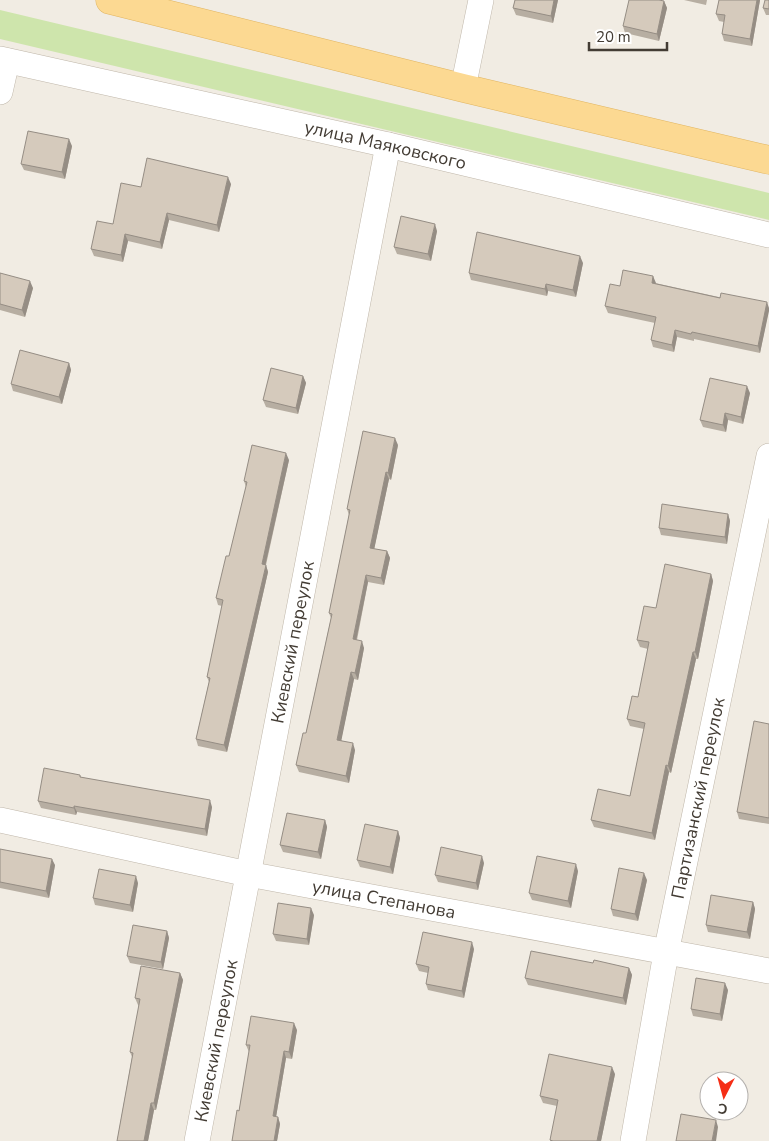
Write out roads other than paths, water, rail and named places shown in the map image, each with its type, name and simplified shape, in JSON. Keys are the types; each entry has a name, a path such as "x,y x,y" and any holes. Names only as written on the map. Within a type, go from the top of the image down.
{"main road":[{"path":"112,0 463,88 769,160"}],"street":[{"path":"463,88 481,0"},
{"path":"0,92 4,60"},
{"name":"улица Маяковского","path":"4,60 388,145 769,235"},
{"name":"Киевский переулок","path":"197,1141 388,145"},
{"name":"Партизанский переулок","path":"633,1141 666,953 769,456"},
{"name":"улица Степанова","path":"0,820 248,874 769,971"}]}
